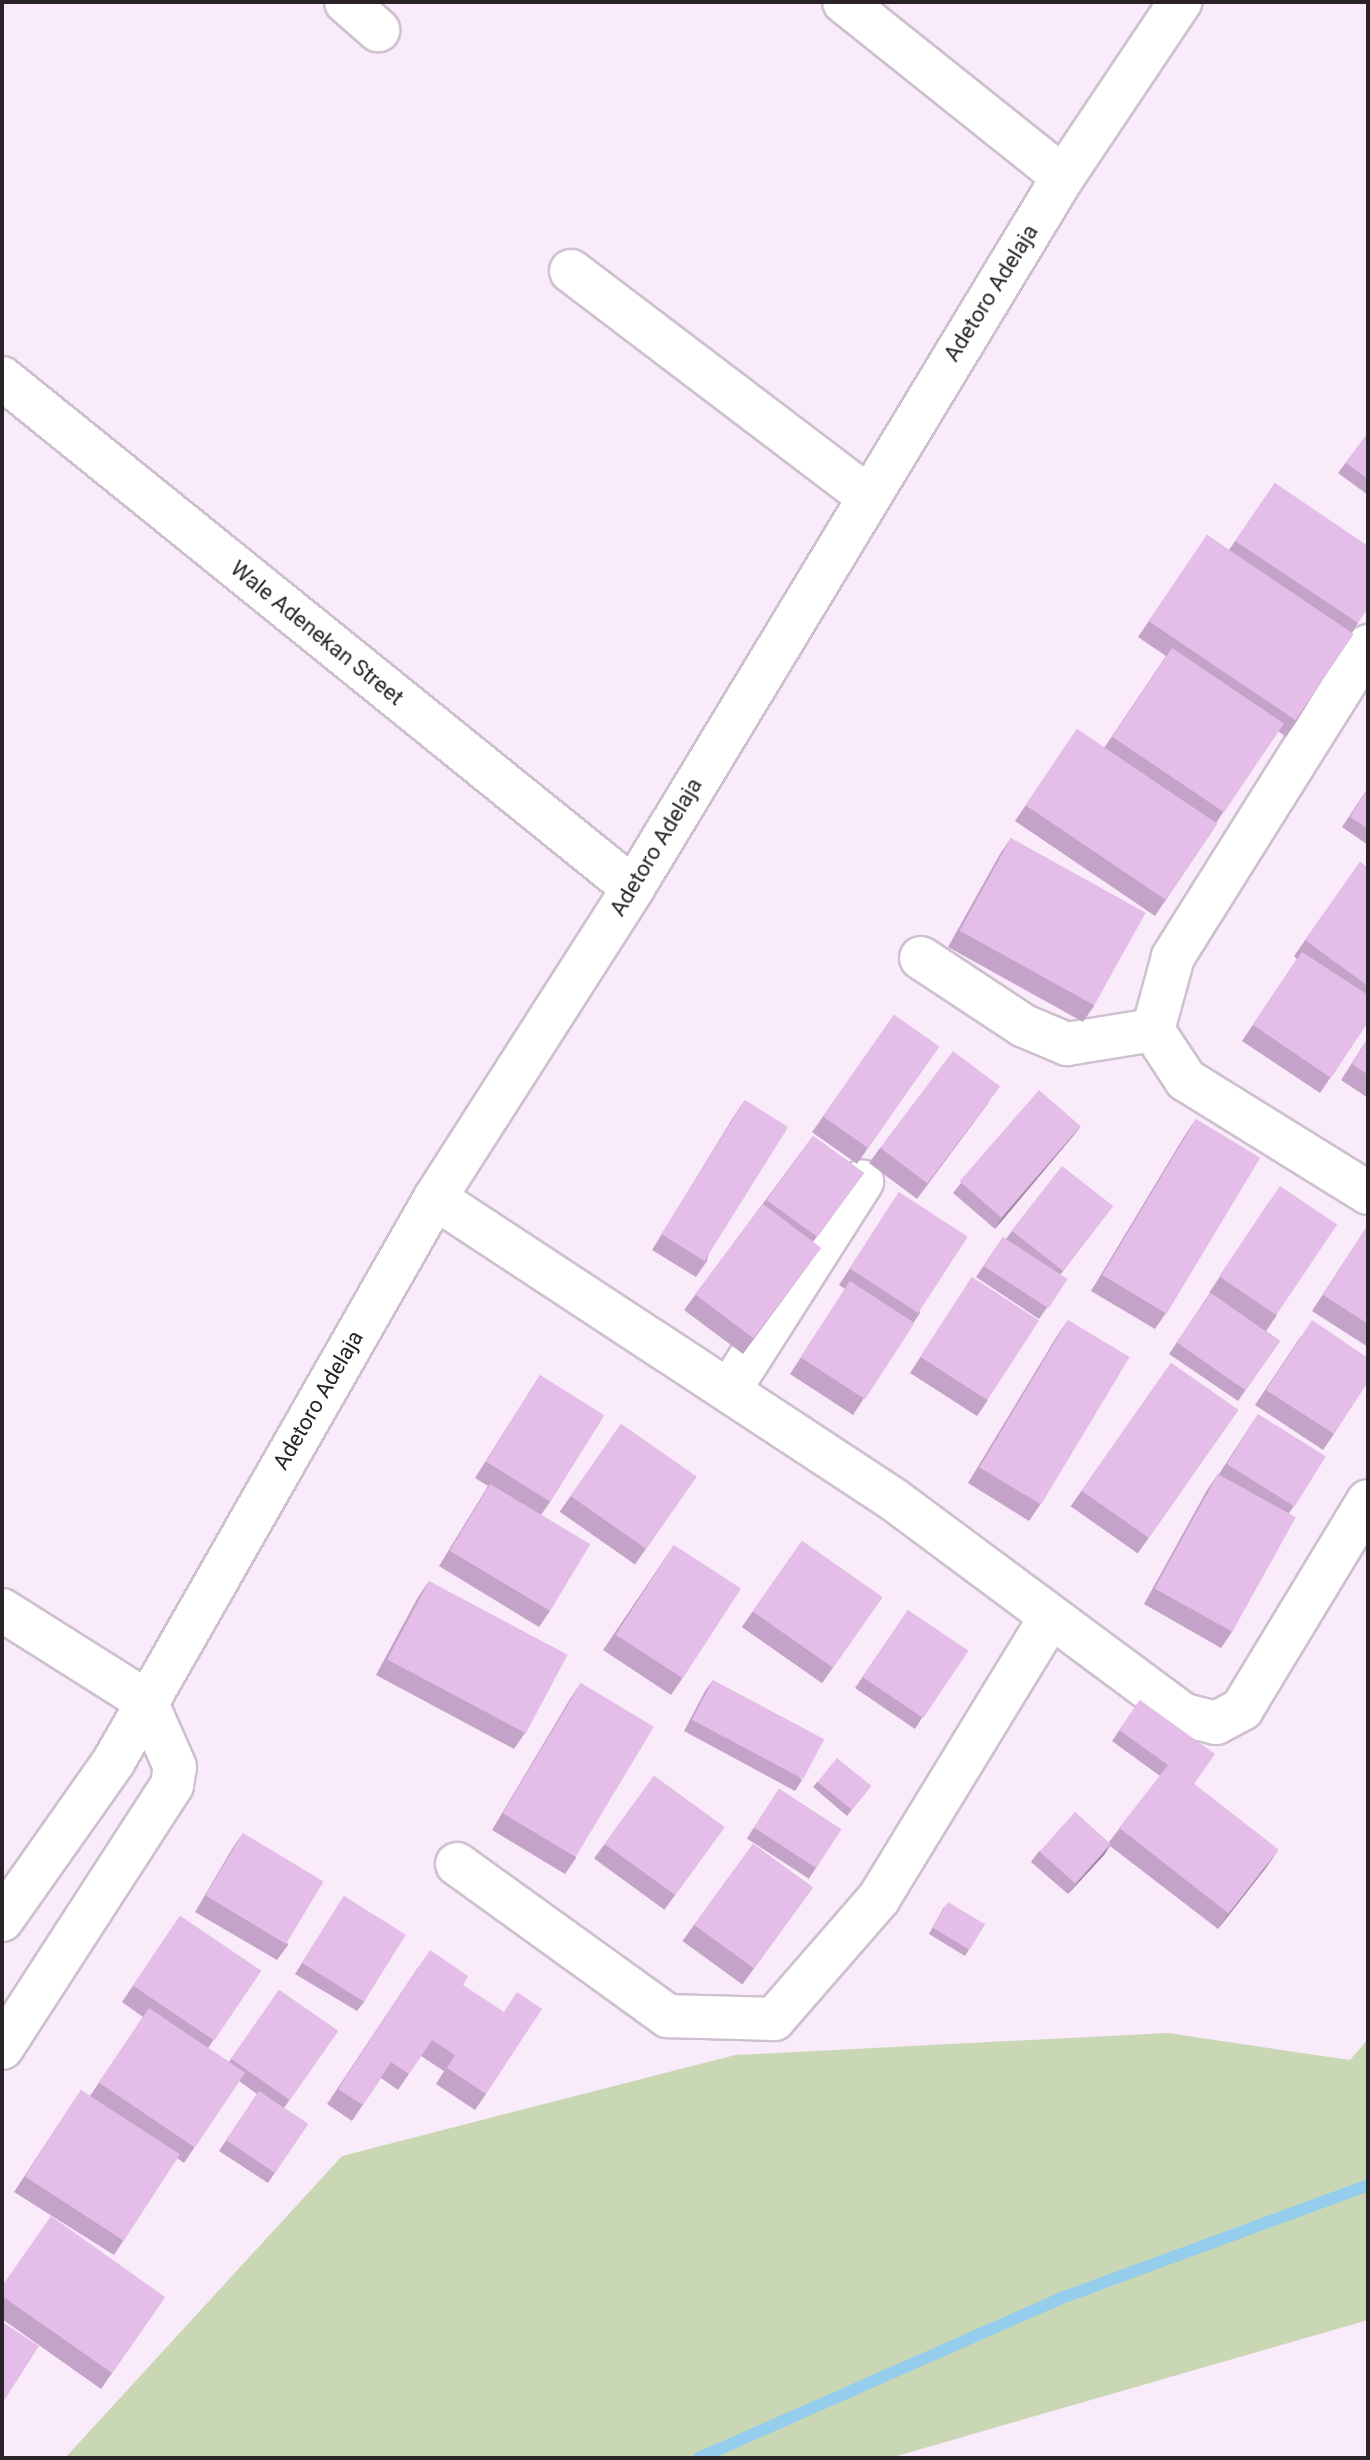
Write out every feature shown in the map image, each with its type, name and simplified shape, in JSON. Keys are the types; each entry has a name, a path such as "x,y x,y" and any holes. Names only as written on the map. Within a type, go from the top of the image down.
{"street":[{"path":"346,2 378,30"},
{"path":"844,2 1063,177"},
{"name":"Adetoro Adelaja","path":"2,1920 77,1818 435,1198 633,888 866,495 1063,177 1180,2"},
{"path":"571,271 866,495"},
{"name":"Wale Adenekan Street","path":"2,378 633,888"},
{"path":"1368,646 1173,957 1153,1030 1186,1080 1368,1193"},
{"path":"921,958 1024,1026 1067,1044 1153,1030"},
{"path":"730,1389 862,1182"},
{"path":"435,1198 730,1389 893,1499 1049,1620 1184,1715 1216,1723 1242,1709 1368,1501"},
{"path":"2,1610 146,1701 175,1767 172,1785 2,2048"},
{"path":"457,1864 668,2016 774,2019 879,1898 1049,1620"}],"green space":[{"path":"1168,2033 1350,2060 1368,2039 1368,2320 890,2458 65,2458 342,2156 735,2055"}],"building":[{"path":"1368,433 1368,479 1346,463"},
{"path":"1275,483 1368,546 1368,608 1358,623 1235,541"},
{"path":"1207,535 1354,634 1296,720 1149,621"},
{"path":"1172,648 1284,723 1224,812 1112,737"},
{"path":"1077,729 1217,824 1166,900 1026,805"},
{"path":"1368,789 1368,829 1350,817"},
{"path":"1011,838 1146,913 1094,1005 960,931"},
{"path":"1360,862 1368,868 1368,986 1305,940"},
{"path":"1302,952 1368,995 1368,1022 1331,1078 1253,1025"},
{"path":"894,1015 939,1047 868,1148 823,1117"},
{"path":"1368,1039 1368,1075 1352,1064"},
{"path":"953,1051 1000,1087 927,1183 880,1148"},
{"path":"1039,1090 1081,1126 1001,1217 960,1181"},
{"path":"745,1100 788,1127 705,1261 661,1234"},
{"path":"1196,1119 1260,1158 1167,1314 1102,1275"},
{"path":"813,1136 864,1173 818,1237 767,1200"},
{"path":"1062,1166 1113,1206 1063,1271 1012,1231"},
{"path":"1280,1186 1337,1225 1276,1315 1219,1276"},
{"path":"899,1192 968,1237 918,1313 849,1268"},
{"path":"763,1204 821,1248 753,1338 695,1294"},
{"path":"1368,1225 1368,1324 1323,1295"},
{"path":"1003,1237 1068,1279 1049,1308 984,1266"},
{"path":"972,1277 1039,1321 987,1400 920,1357"},
{"path":"850,1281 915,1323 865,1399 800,1357"},
{"path":"1211,1293 1280,1341 1245,1390 1177,1342"},
{"path":"1068,1320 1130,1357 1041,1505 979,1467"},
{"path":"1312,1320 1368,1358 1368,1382 1334,1434 1266,1390"},
{"path":"1171,1363 1238,1410 1149,1538 1082,1491"},
{"path":"540,1375 604,1415 550,1502 486,1462"},
{"path":"1258,1414 1326,1456 1295,1506 1227,1464"},
{"path":"621,1424 696,1477 646,1549 571,1496"},
{"path":"1218,1474 1296,1517 1232,1632 1154,1589"},
{"path":"490,1484 590,1544 550,1611 450,1551"},
{"path":"802,1541 882,1597 833,1668 753,1611"},
{"path":"674,1545 741,1589 683,1678 616,1635"},
{"path":"429,1581 568,1655 526,1733 387,1660"},
{"path":"908,1610 969,1651 923,1718 863,1677"},
{"path":"713,1680 824,1739 803,1779 692,1720"},
{"path":"581,1683 654,1727 576,1857 503,1813"},
{"path":"1140,1700 1215,1754 1194,1784 1119,1730"},
{"path":"837,1758 871,1786 852,1810 817,1782"},
{"path":"1169,1764 1279,1850 1229,1913 1119,1828"},
{"path":"654,1776 724,1827 675,1895 605,1844"},
{"path":"779,1789 841,1829 816,1868 754,1828"},
{"path":"1075,1812 1111,1844 1075,1884 1040,1851"},
{"path":"243,1833 324,1881 286,1944 205,1896"},
{"path":"753,1844 813,1887 754,1968 694,1925"},
{"path":"344,1896 406,1935 364,2002 302,1963"},
{"path":"948,1902 985,1924 969,1950 933,1928"},
{"path":"180,1916 261,1971 214,2040 133,1986"},
{"path":"430,1950 468,1976 463,1985 504,2012 517,1992 542,2009 486,2094 447,2068 455,2055 432,2040 409,2074 391,2062 363,2105 338,2089"},
{"path":"279,1990 338,2031 290,2100 231,2059"},
{"path":"149,2008 245,2073 195,2147 99,2083"},
{"path":"81,2090 180,2154 124,2241 25,2176"},
{"path":"259,2091 308,2124 275,2173 226,2140"},
{"path":"51,2216 165,2297 112,2373 2,2296 2,2286"},
{"path":"2,2322 39,2346 2,2404"}],"waterway":[{"path":"699,2458 1067,2296 1368,2185"}]}
